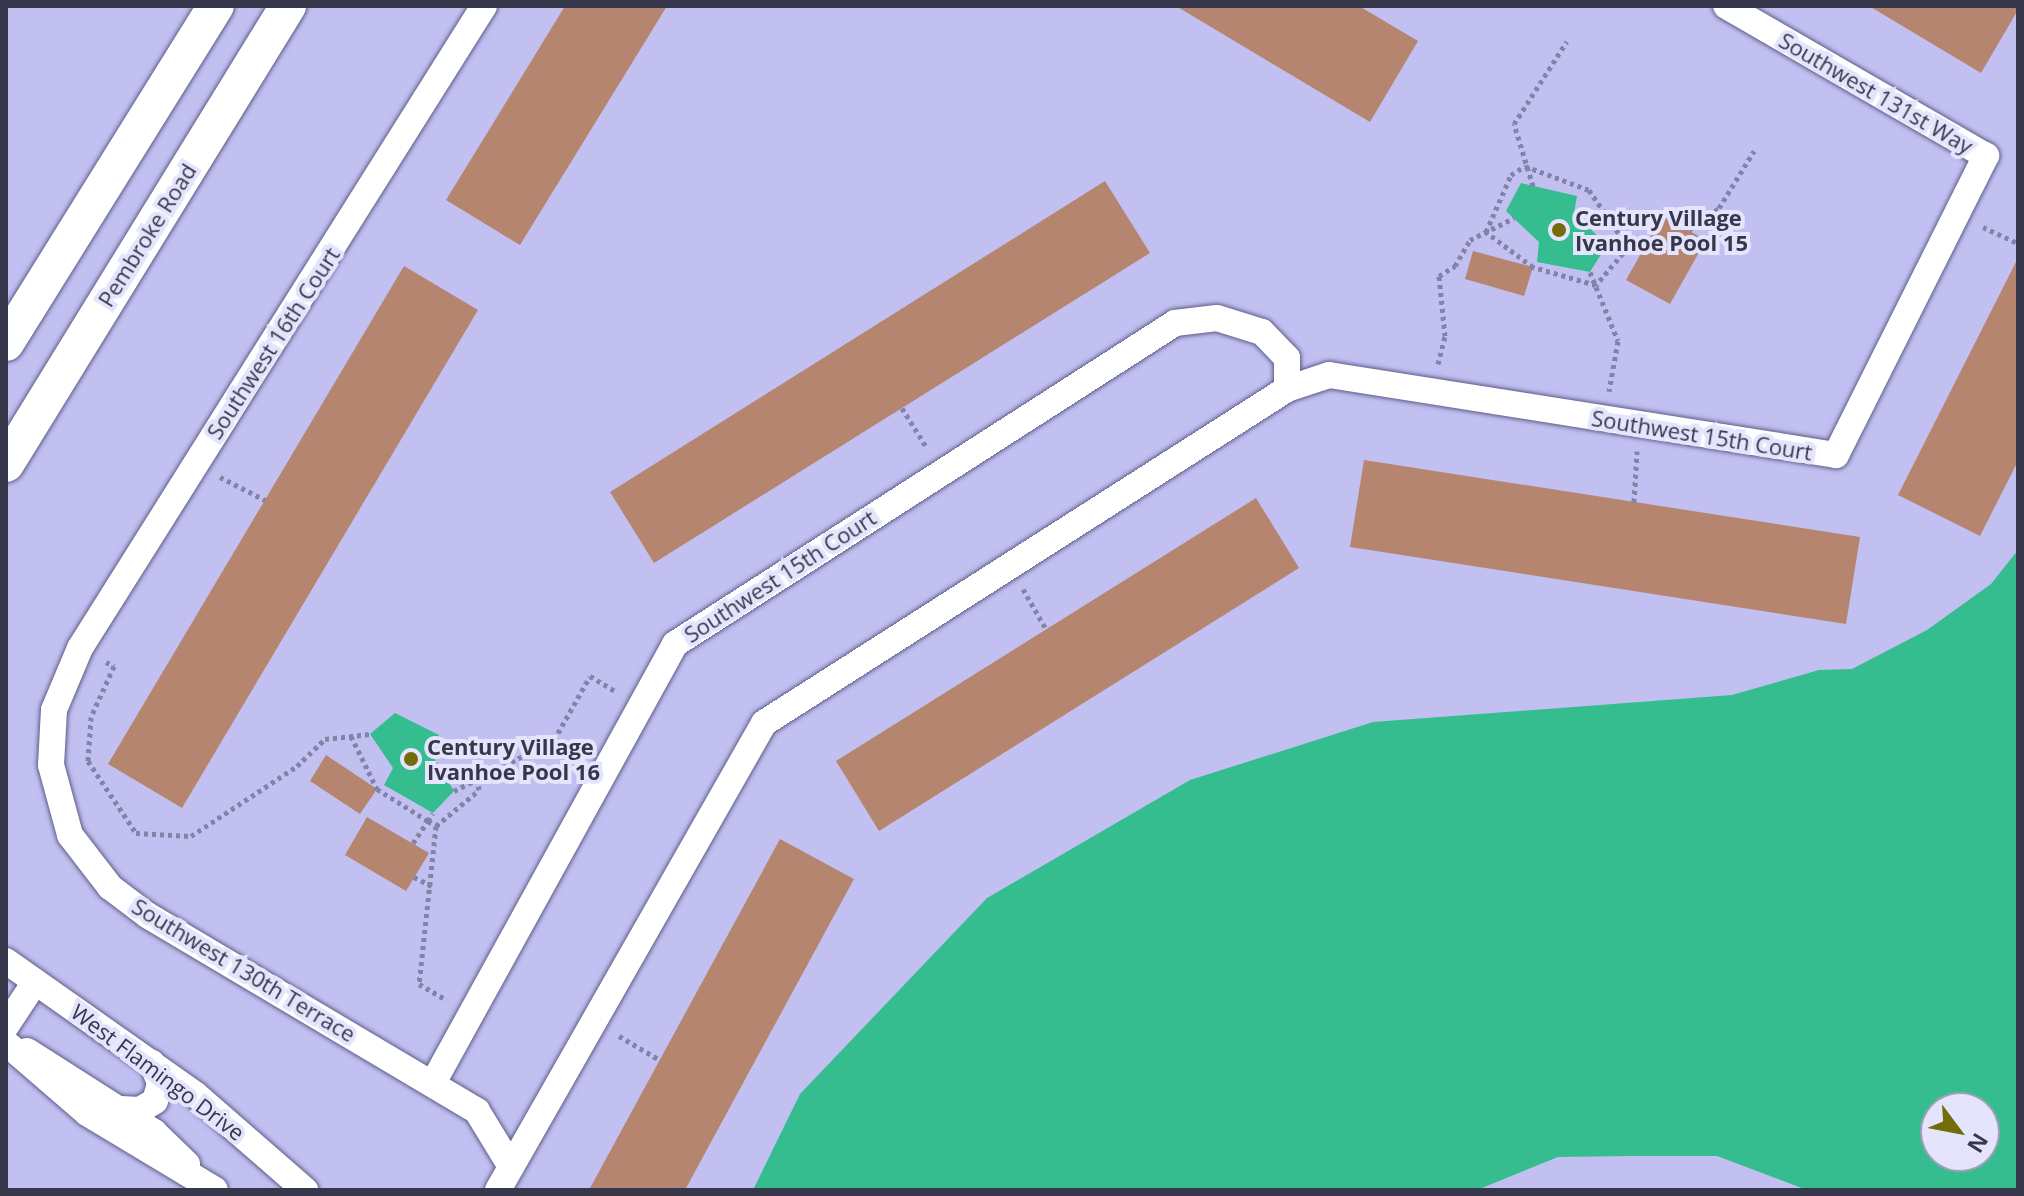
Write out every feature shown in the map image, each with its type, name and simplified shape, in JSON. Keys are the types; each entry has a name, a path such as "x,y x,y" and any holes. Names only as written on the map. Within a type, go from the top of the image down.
{"main road":[{"path":"6,343 216,6"},
{"name":"Pembroke Road","path":"6,464 288,6"}],"street":[{"name":"Southwest 16th Court","path":"65,681 80,648 484,6"},
{"name":"Southwest 131st Way","path":"1726,6 1986,156"},
{"name":"Southwest 15th Court","path":"498,1190 764,723 1287,389 1329,375 1836,455 1986,156"},
{"name":"Southwest 15th Court","path":"433,1083 639,704 675,644 1175,323 1217,318 1262,332 1287,358 1287,389"},
{"name":"Southwest 130th Terrace","path":"65,681 50,735 54,785 70,835 95,871 147,915 477,1111 510,1165"},
{"name":"West Flamingo Drive","path":"6,961 152,1063 305,1190"},
{"path":"6,1026 35,982"},
{"path":"6,1041 121,1109 213,1189"},
{"path":"6,1041 87,1113 213,1189"},
{"path":"121,1109 140,1110 155,1101 160,1083 152,1063"}],"path":[{"path":"1533,186 1514,124 1567,41"},
{"path":"1689,230 1719,208 1754,151"},
{"path":"1486,232 1511,175 1525,166"},
{"path":"1525,166 1589,190 1628,247"},
{"path":"1956,215 2018,243"},
{"path":"1432,393 1445,336 1439,276 1455,266 1470,240 1514,218"},
{"path":"1486,232 1533,267 1596,285"},
{"path":"1607,245 1643,249"},
{"path":"1596,285 1628,247"},
{"path":"1590,272 1618,341 1604,419"},
{"path":"902,408 942,473"},
{"path":"1634,502 1639,424"},
{"path":"195,464 265,500"},
{"path":"1009,565 1046,629"},
{"path":"80,648 114,666 91,717 88,761 136,833 191,836 297,766 325,739 370,734"},
{"path":"454,791 554,740 590,676 639,704"},
{"path":"351,736 377,789 436,826"},
{"path":"473,1013 419,984 432,886 436,826 479,790 477,779"},
{"path":"413,843 433,813"},
{"path":"414,877 432,886"},
{"path":"594,1022 660,1060"}],"shaded area":[{"name":"Century Village Ivanhoe Pool 15","path":"1521,183 1577,196 1574,213 1607,245 1590,272 1537,262 1539,242 1506,211"},
{"path":"2018,550 2018,1190 1807,1190 1717,1156 1631,1156 1558,1157 1477,1190 753,1190 800,1094 987,898 1190,780 1373,722 1732,695 1819,670 1852,669 1927,630 1991,584"},
{"name":"Century Village Ivanhoe Pool 16","path":"395,713 439,735 430,751 454,791 433,813 384,785 393,768 370,734"}],"building":[{"path":"565,6 667,6 520,245 446,200"},
{"path":"1176,6 1359,6 1418,41 1370,122"},
{"path":"1869,6 2018,6 2018,10 1981,73"},
{"path":"1105,181 1150,253 654,563 610,492"},
{"path":"1662,216 1706,240 1670,304 1626,280"},
{"path":"1473,251 1533,267 1524,296 1465,279"},
{"path":"2018,258 2018,461 1980,536 1898,495"},
{"path":"404,266 478,310 182,808 108,764"},
{"path":"1364,460 1860,537 1846,624 1350,547"},
{"path":"1256,498 1299,568 879,831 836,761"},
{"path":"326,755 377,789 360,814 310,781"},
{"path":"367,817 429,853 406,891 345,855"},
{"path":"780,839 854,879 685,1190 589,1190"}],"place":[{"name":"Century Village Ivanhoe Pool 15","path":"1559,230"},
{"name":"Century Village Ivanhoe Pool 16","path":"411,759"}]}
